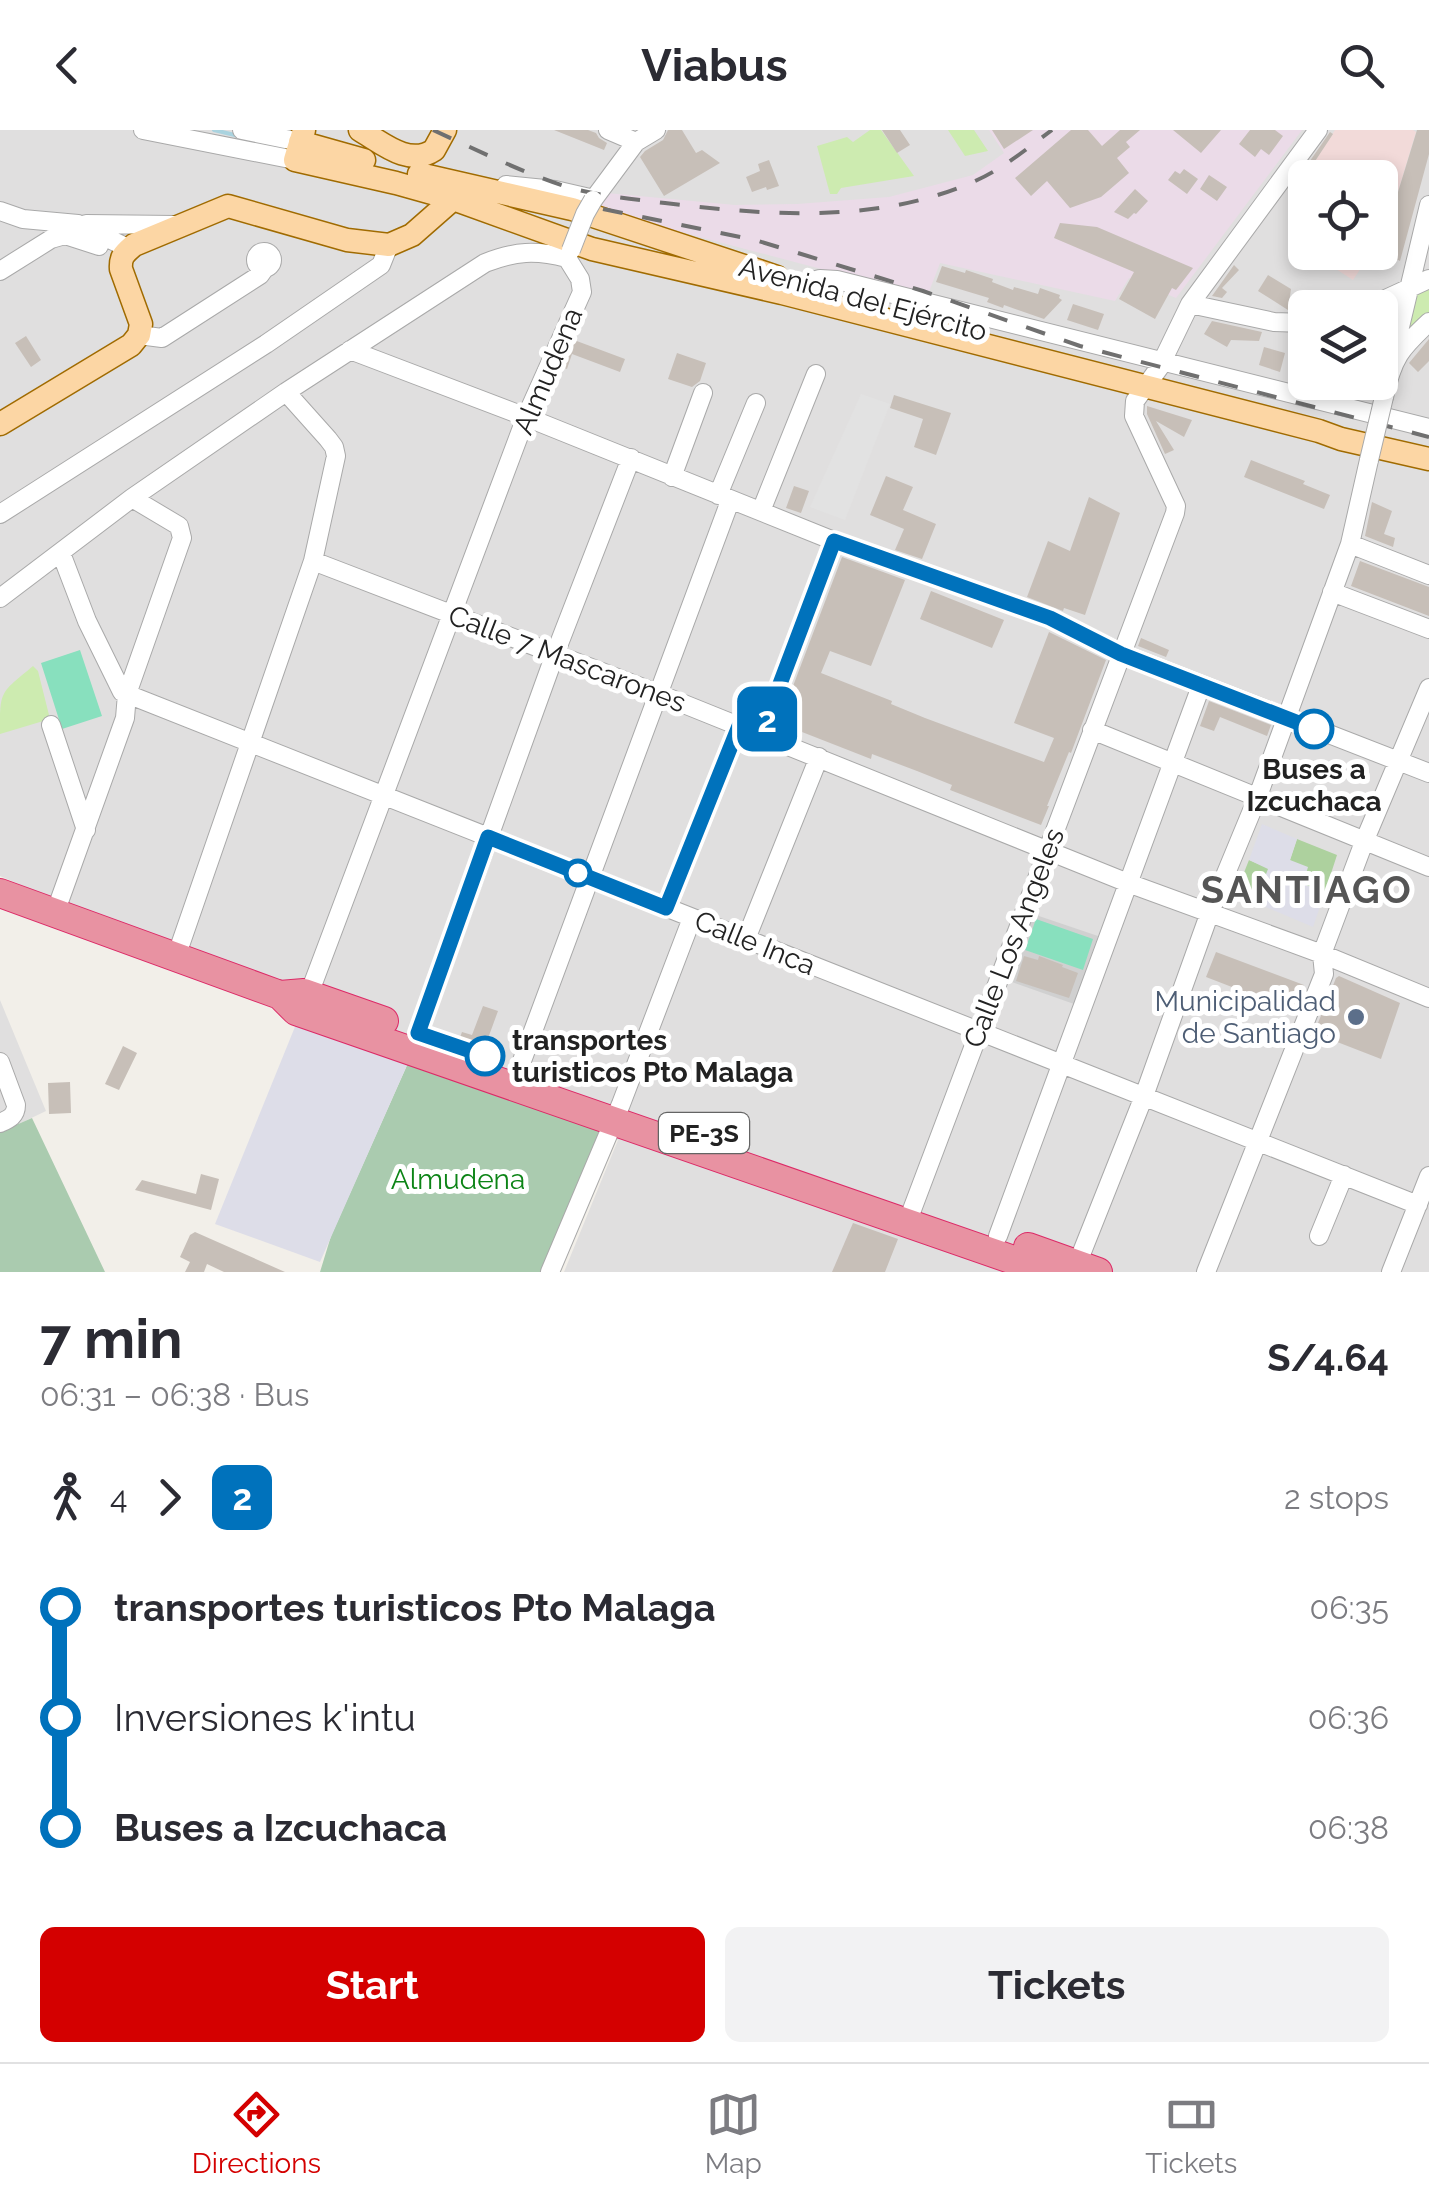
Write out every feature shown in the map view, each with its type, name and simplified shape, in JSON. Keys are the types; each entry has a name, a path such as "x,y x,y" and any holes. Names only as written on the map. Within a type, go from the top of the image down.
{"highway":[{"name":"PE-3S","path":"0,893 910,1215 1048,1272"},
{"name":"PE-3S","path":"910,1215 998,1236 1083,1269"}],"main road":[{"path":"360,130 416,157 434,150 445,130"},
{"name":"Avenida del Ejército","path":"300,144 443,188 592,248 1154,375 1320,431 1425,454"},
{"name":"Avenida del Ejército","path":"443,188 572,209 801,284 1154,375 1425,454"},
{"path":"0,424 131,345 139,335 140,324 121,268 126,251 224,206 348,240 388,245 401,241 424,224 443,188"}],"street":[{"path":"143,130 300,144"},
{"path":"242,130 300,144"},
{"path":"608,130 636,142"},
{"path":"0,598 132,498 485,263 508,254 569,254 594,199 636,142 656,130"},
{"path":"1154,375 1190,304 1318,130"},
{"path":"443,188 456,178 555,190 594,199"},
{"path":"1398,333 1429,205"},
{"path":"0,211 23,219 78,224 180,225"},
{"path":"78,224 126,251"},
{"path":"0,271 51,238 65,235 126,251"},
{"path":"0,514 266,344 380,265 388,245"},
{"path":"0,248 22,258"},
{"name":"Almudena","path":"297,1001 382,796 526,417 582,292 569,254"},
{"path":"139,335 162,338 265,268"},
{"path":"1398,293 1429,278"},
{"path":"1190,304 1288,322"},
{"path":"1398,356 1429,322"},
{"path":"350,350 834,541 1050,618 1121,654 1429,773"},
{"path":"761,511 816,374"},
{"name":"Avenida del Ejército","path":"1154,375 1429,428"},
{"name":"Calle Los Angeles","path":"910,1215 1176,510 1134,416 1133,406 1154,375"},
{"path":"176,957 314,561 336,456 328,439 286,392"},
{"path":"672,478 703,392"},
{"path":"1083,1269 1210,912 1258,796 1350,544 1383,400"},
{"path":"516,1077 659,694 756,402"},
{"path":"416,1041 555,654 631,458"},
{"path":"54,913 125,718 127,694 182,538 179,526 132,498"},
{"path":"761,734 834,541"},
{"path":"1350,544 1429,575"},
{"path":"60,553 86,621 122,692 127,694"},
{"name":"Calle 7 Mascarones","path":"314,561 1429,998"},
{"path":"1332,592 1429,629"},
{"path":"998,1236 1201,686"},
{"path":"1206,1272 1324,974 1322,954 1364,842 1429,688"},
{"name":"Calle Inca","path":"127,694 1418,1204"},
{"path":"51,725 86,830"},
{"path":"666,908 739,726"},
{"path":"1092,730 1429,868"},
{"path":"746,939 819,757"},
{"path":"550,1272 692,918"},
{"path":"0,1062 16,1111 12,1118 0,1123"},
{"path":"1319,1236 1344,1175"},
{"path":"1391,1272 1429,1176"}],"shaded area":[{"path":"0,130 1429,130 1429,1272 564,1272 618,1140 0,876"},
{"path":"989,130 1302,130 1176,298 1129,278 1115,301 940,263 927,297 598,210 607,193 735,205 889,197 973,175 1004,153"},
{"path":"1335,130 1416,132 1398,192 1398,160 1316,160"},
{"path":"1337,270 1360,270 1353,280"},
{"path":"861,394 890,404 845,520 810,507"},
{"path":"1262,824 1297,839 1290,860 1308,867 1303,884 1325,892 1313,927 1261,905 1267,890 1261,887 1268,869 1249,860"},
{"path":"1033,914 1098,936 1074,1004 1009,981"},
{"path":"0,1000 46,1111 0,1133"},
{"path":"301,1012 408,1063 320,1262 215,1224"}],"green space":[{"path":"870,130 881,130 914,176 841,188 837,194 830,194 817,146 847,137 853,142"},
{"path":"948,130 974,130 988,151 965,156"},
{"path":"1429,287 1429,315 1406,336 1416,293"},
{"path":"80,650 102,716 62,729 41,663"},
{"path":"33,666 38,671 50,719 0,734 4,694"},
{"path":"1297,839 1337,855 1325,892 1302,884 1290,860"},
{"path":"1249,860 1268,868 1268,889 1261,905 1235,895"},
{"path":"1036,919 1093,939 1083,970 1025,950"},
{"name":"Almudena","path":"408,1063 609,1131 550,1272 320,1272 331,1236"},
{"path":"32,1118 105,1272 0,1272 0,1132"}],"building":[{"path":"554,130 588,130 607,143 604,150"},
{"path":"668,130 682,130 696,153 702,150 720,163 664,196 640,157 663,140"},
{"path":"882,130 900,130 910,145 897,153"},
{"path":"992,130 1033,130 1004,149"},
{"path":"1071,130 1088,130 1102,146 1120,130 1140,130 1126,142 1130,147 1117,158 1129,173 1101,197 1070,208 1047,181 1031,196 1015,178"},
{"path":"1173,130 1221,130 1201,153"},
{"path":"1250,130 1275,130 1283,136 1269,155 1261,149 1255,157 1239,144"},
{"path":"1417,130 1429,130 1429,154 1400,261 1398,192"},
{"path":"1330,132 1333,134 1316,160 1311,160"},
{"path":"769,160 779,186 752,192 746,177 760,171 758,164"},
{"path":"1184,169 1198,179 1187,194 1168,180 1175,171 1180,174"},
{"path":"1209,175 1227,187 1217,201 1200,189"},
{"path":"1135,189 1148,201 1128,219 1114,212"},
{"path":"1060,223 1097,227 1193,268 1176,290 1172,288 1155,319 1119,299 1134,272 1054,238"},
{"path":"1234,265 1239,270 1222,288 1227,292 1222,298 1212,296"},
{"path":"942,266 993,279 992,282 1013,290 1014,287 1038,294 1040,288 1060,295 1062,300 1044,319 1004,305 1003,308 987,302 989,298 936,282"},
{"path":"1268,275 1291,289 1288,310 1258,291"},
{"path":"1073,304 1104,314 1098,330 1067,320"},
{"path":"1212,321 1262,332 1259,341 1231,340 1227,347 1204,334"},
{"path":"26,336 41,360 31,367 15,343"},
{"path":"1429,339 1429,361 1418,372 1409,363"},
{"path":"574,340 625,359 620,372 572,354 567,369 562,367"},
{"path":"1264,347 1285,353 1280,372 1259,365"},
{"path":"677,353 706,363 700,381 692,387 668,379"},
{"path":"894,395 951,413 936,455 914,447 923,419 890,408"},
{"path":"1147,406 1192,420 1184,437 1156,421 1174,450 1165,454"},
{"path":"1251,460 1330,495 1324,509 1244,477"},
{"path":"886,476 913,487 903,510 936,524 922,559 895,550 904,529 870,515"},
{"path":"794,486 809,491 801,513 786,508"},
{"path":"1089,497 1120,513 1085,615 1027,597 1048,541 1070,551"},
{"path":"1372,502 1392,511 1384,534 1395,538 1393,547 1365,536"},
{"path":"842,557 905,580 871,666 830,651 821,673 925,718 1044,762 1054,738 1014,723 1049,632 1106,660 1041,825 950,790 952,785 917,771 872,754 871,759 779,723"},
{"path":"1360,561 1429,587 1429,616 1351,586"},
{"path":"931,591 1004,620 992,648 920,619"},
{"path":"1141,638 1169,650 1166,657 1138,646"},
{"path":"1209,701 1271,725 1267,736 1220,717 1214,731 1200,726"},
{"path":"1216,952 1304,985 1294,1011 1206,977"},
{"path":"1024,956 1038,960 1039,956 1078,973 1069,998 1016,981"},
{"path":"1339,976 1400,1003 1381,1059 1314,1033"},
{"path":"483,1006 498,1011 483,1052 458,1043 462,1032 472,1035"},
{"path":"123,1046 137,1053 119,1090 105,1084"},
{"path":"70,1082 71,1113 49,1114 48,1083"},
{"path":"201,1174 219,1179 211,1210 135,1190 142,1180 196,1194"},
{"path":"853,1223 898,1239 885,1272 832,1272"},
{"path":"195,1232 285,1272 224,1272 207,1264 204,1272 185,1272 190,1262 180,1257"}],"waterway":[{"path":"214,130 239,136"}],"railway":[{"path":"433,130 533,175 591,193 780,213 857,211 932,197 1001,167 1052,130"},
{"path":"603,209 755,240 923,291 1080,346 1429,437"}],"bus line":[{"name":"2","path":"485,1056 418,1033 488,837 666,908 739,726 761,734 834,541 1050,618 1121,654 1314,729"}],"place":[{"name":"Buses a Izcuchaca","path":"1314,729"},
{"name":"Municipalidad de Santiago","path":"1356,1017"},
{"name":"transportes turisticos Pto Malaga","path":"485,1056"}],"district":[{"name":"SANTIAGO","path":"1307,889"}]}
